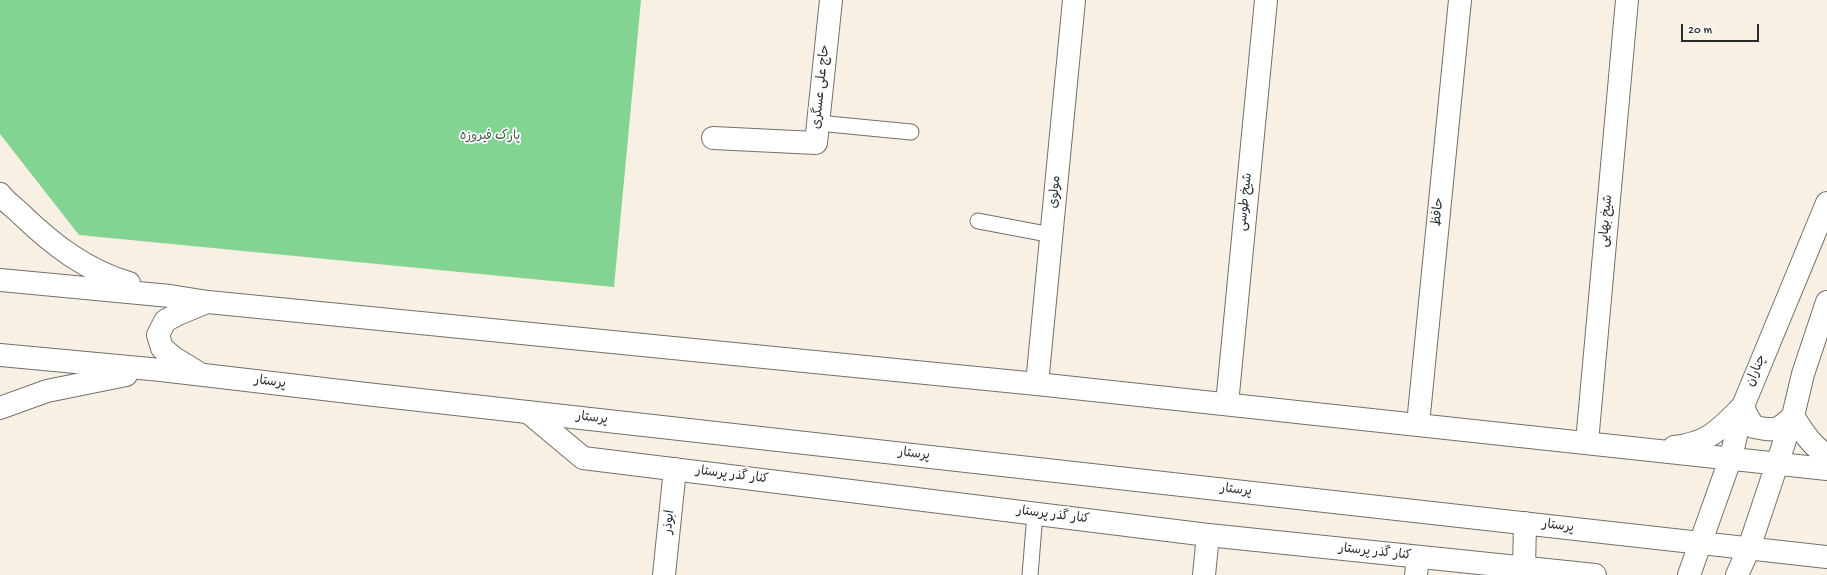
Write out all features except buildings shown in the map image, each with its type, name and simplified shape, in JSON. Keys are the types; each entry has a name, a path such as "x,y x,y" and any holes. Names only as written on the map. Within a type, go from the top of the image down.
{"main road":[{"name":"حاج علی عسگری","path":"713,138 816,143 831,0"},
{"name":"مولوی","path":"1038,384 1074,0"},
{"name":"شیخ طوسی","path":"1226,404 1266,0"},
{"name":"حافظ","path":"1418,424 1460,0"},
{"name":"شیخ بهایی","path":"1587,442 1627,0"},
{"path":"0,194 34,227 73,258 107,277 170,296"},
{"name":"چناران","path":"1689,575 1731,458 1743,406 1827,203"},
{"path":"0,280 1038,384 1827,469"},
{"path":"201,374 174,358 162,348 158,335 165,321 208,302"},
{"path":"1737,575 1749,548 1778,464 1793,416 1803,374 1827,302"},
{"name":"پرستار","path":"0,355 201,374 1700,544 1827,557"},
{"path":"0,408 47,390 107,378 161,370"},
{"path":"1654,450 1689,445 1714,434 1743,406 1754,427 1771,430 1783,426 1793,416"},
{"name":"کنار گذر پرستار","path":"528,412 584,458 1208,536 1417,566 1524,568 1595,575"},
{"path":"1793,416 1804,433 1820,452 1827,455"},
{"name":"ابوذر","path":"664,575 675,469"},
{"path":"1524,568 1525,523"},
{"path":"1204,575 1208,536"}],"lane":[{"path":"818,123 911,132"},
{"path":"978,221 1052,235"},
{"path":"1030,575 1035,514"}],"green space":[{"name":"پارک فیروزه","path":"0,0 641,0 614,287 79,235 0,134"}]}
